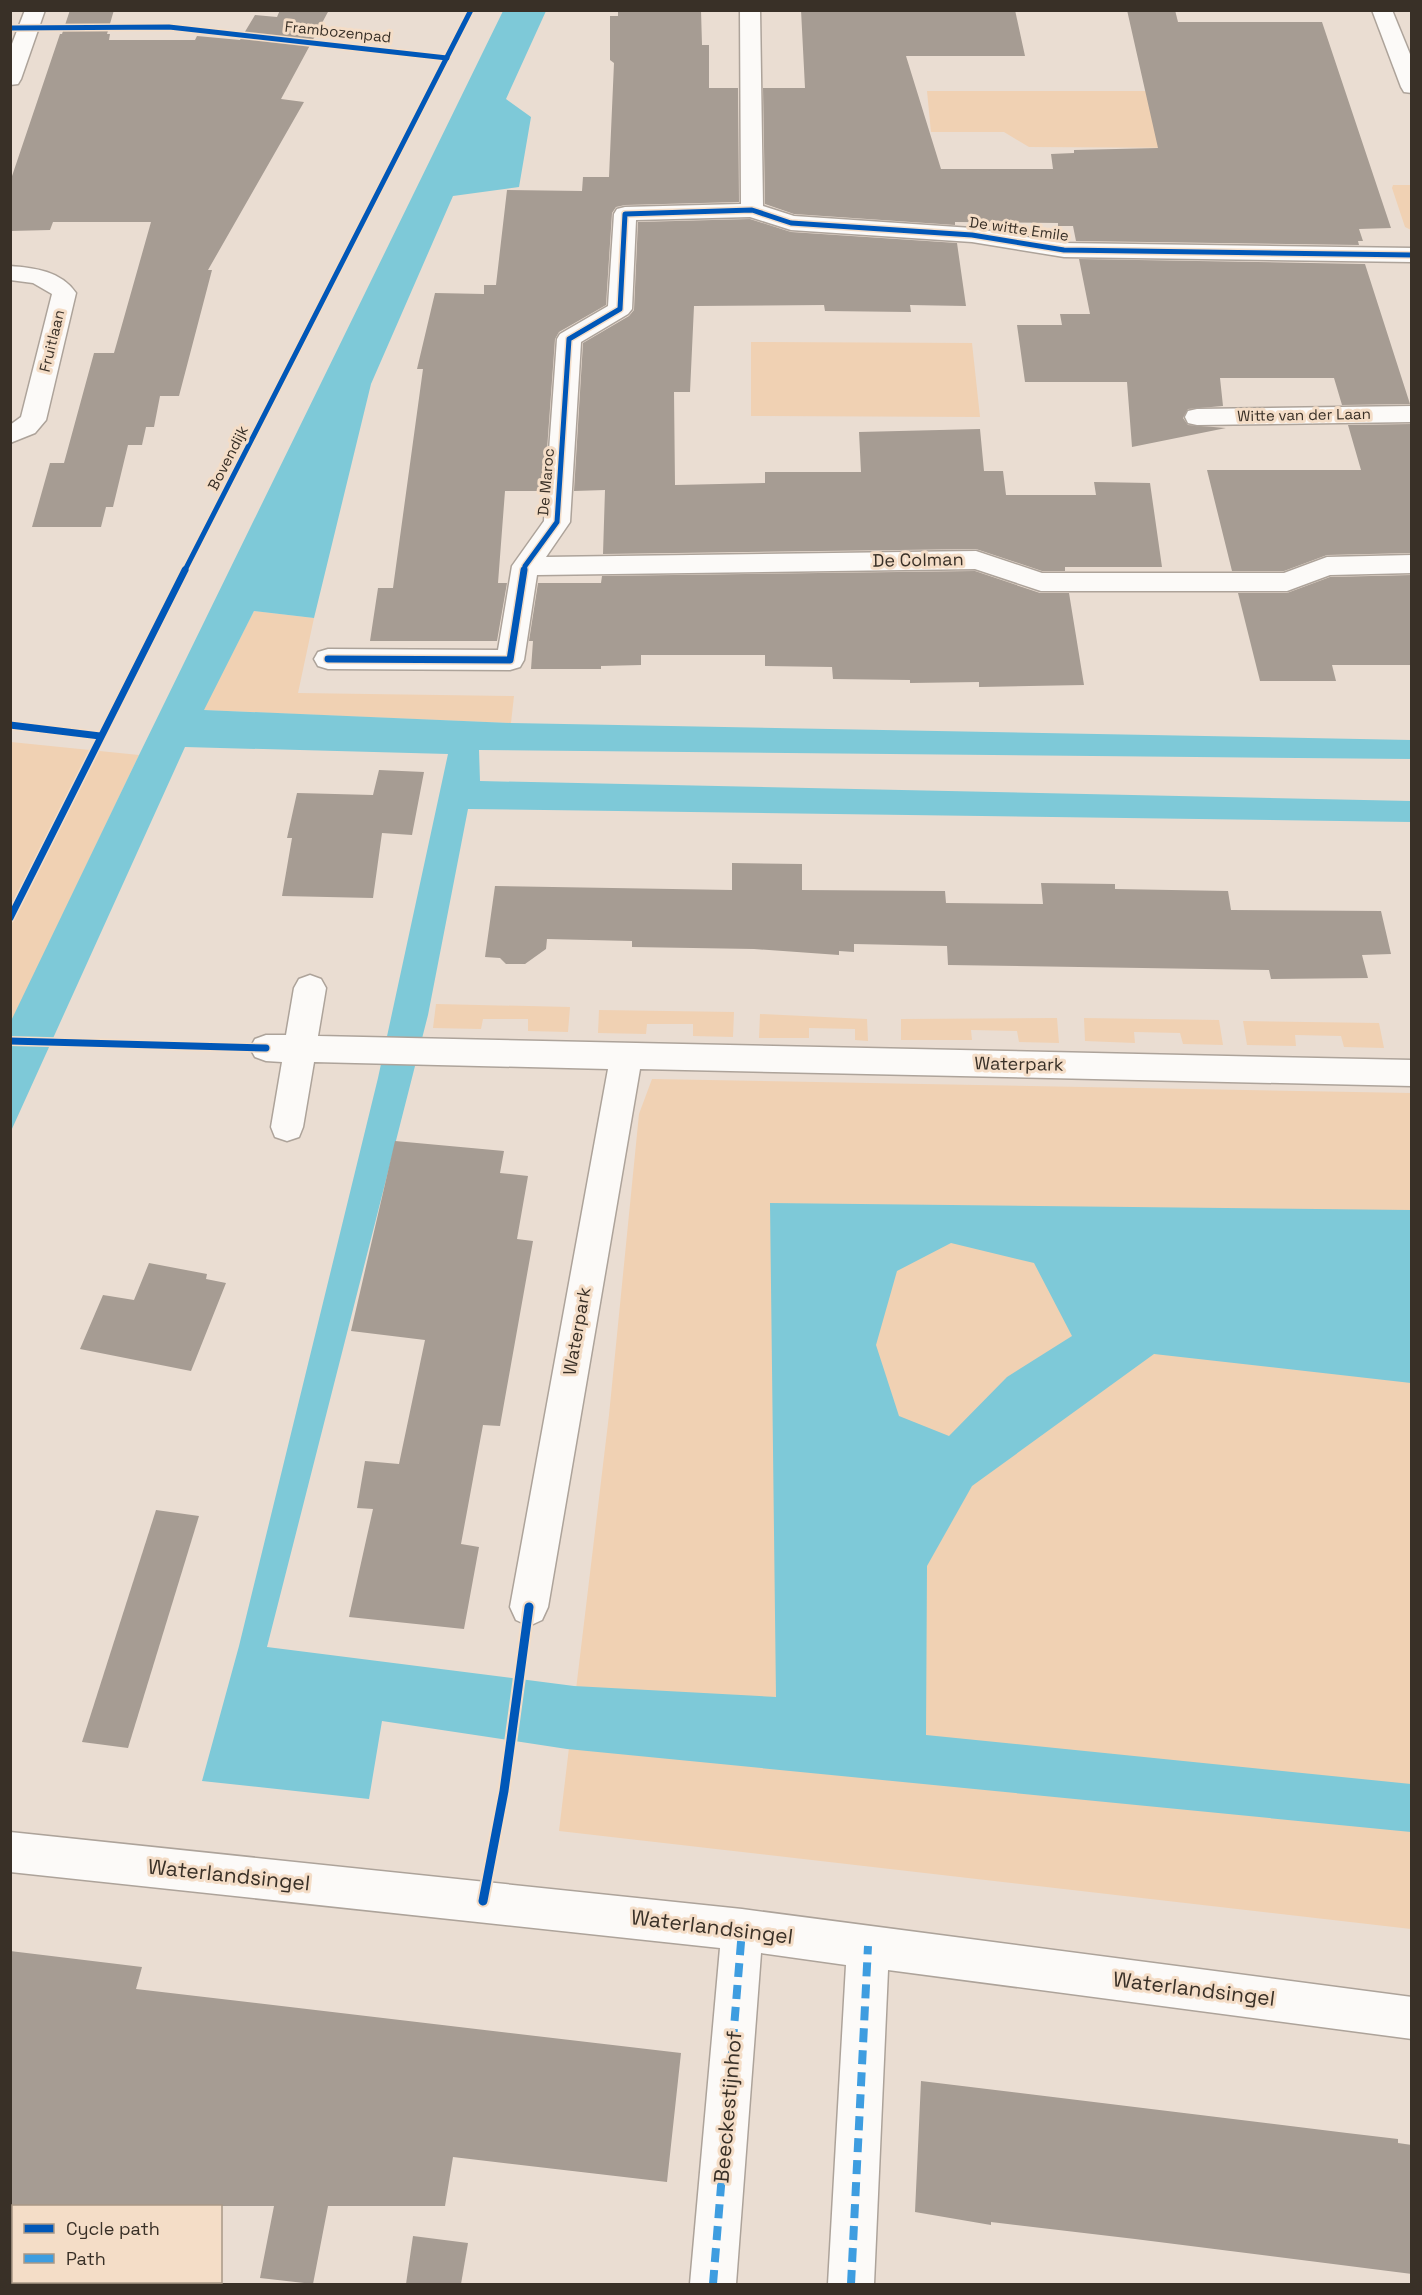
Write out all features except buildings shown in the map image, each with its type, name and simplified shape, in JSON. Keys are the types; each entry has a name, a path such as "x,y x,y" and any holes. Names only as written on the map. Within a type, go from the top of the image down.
{"street":[{"path":"10,79 35,10"},
{"path":"750,10 752,210"},
{"path":"1382,10 1412,87"},
{"name":"De witte Emile","path":"625,214 752,210 791,223 972,235 1064,250 1412,255"},
{"name":"De Maroc","path":"328,659 510,660 525,566 557,522 569,339 620,309 625,214"},
{"name":"Fruitlaan","path":"10,273 58,284 64,293 33,420 26,427 10,435"},
{"name":"Witte van der Laan","path":"1197,417 1412,414"},
{"name":"De Colman","path":"525,566 976,560 1041,582 1287,582 1327,566 1412,564"},
{"path":"287,1127 310,988"},
{"name":"Waterpark","path":"266,1048 1412,1073"},
{"name":"Waterpark","path":"529,1607 626,1055"},
{"name":"Waterlandsingel","path":"10,1852 742,1930 1412,2018"},
{"name":"Beeckestijnhof","path":"713,2284 742,1930"},
{"path":"850,2284 868,1946"}],"shaded area":[{"path":"927,91 1195,91 1208,148 1029,147 1004,132 931,132"},
{"path":"1393,185 1411,185 1411,230 1405,227"},
{"path":"751,342 972,343 980,417 751,416"},
{"path":"254,611 314,618 298,693 514,696 511,723 203,710"},
{"path":"10,742 139,755 11,1023"},
{"path":"436,1004 570,1007 568,1032 528,1031 528,1019 483,1019 481,1029 433,1028"},
{"path":"599,1010 734,1012 733,1037 693,1036 693,1024 647,1024 646,1034 598,1033"},
{"path":"760,1014 867,1019 868,1041 855,1040 855,1029 809,1028 809,1038 759,1038"},
{"path":"1057,1018 1059,1043 1019,1042 1017,1031 971,1030 972,1040 901,1040 901,1019"},
{"path":"1084,1018 1219,1020 1223,1045 1183,1044 1180,1033 1134,1032 1135,1043 1085,1041"},
{"path":"1243,1021 1379,1023 1384,1048 1344,1047 1341,1036 1295,1035 1296,1046 1247,1045"},
{"path":"652,1079 1411,1093 1411,1929 559,1831 609,1415 639,1114"}],"water":[{"path":"503,11 546,11 506,99 531,117 519,187 453,196 371,384 314,618 254,611 204,710 511,723 1411,740 1411,759 479,750 480,781 1411,801 1411,822 468,809 428,1015 267,1647 574,1686 776,1697 770,1203 1411,1210 1411,1383 1154,1354 972,1486 927,1566 926,1735 1411,1784 1411,1832 567,1749 382,1721 369,1799 202,1781 239,1646 378,1078 448,754 185,747 11,1131 10,1023","holes":["951,1243 1034,1263 1072,1336 1007,1377 949,1436 899,1416 876,1345 897,1271"]}],"marked path":[{"path":"713,2284 742,1930"},
{"path":"851,2284 868,1946"}],"cycle path":[{"name":"Bovendijk","path":"10,918 100,736 471,10"},
{"name":"Frambozenpad","path":"10,28 169,27 447,58"},
{"path":"328,659 510,660 525,566 557,522 569,339 620,309 625,214 752,210 791,223 972,235 1064,250 1412,255"},
{"path":"10,725 100,736"},
{"path":"10,1041 266,1048"},
{"path":"483,1901 504,1791 529,1607"}]}
